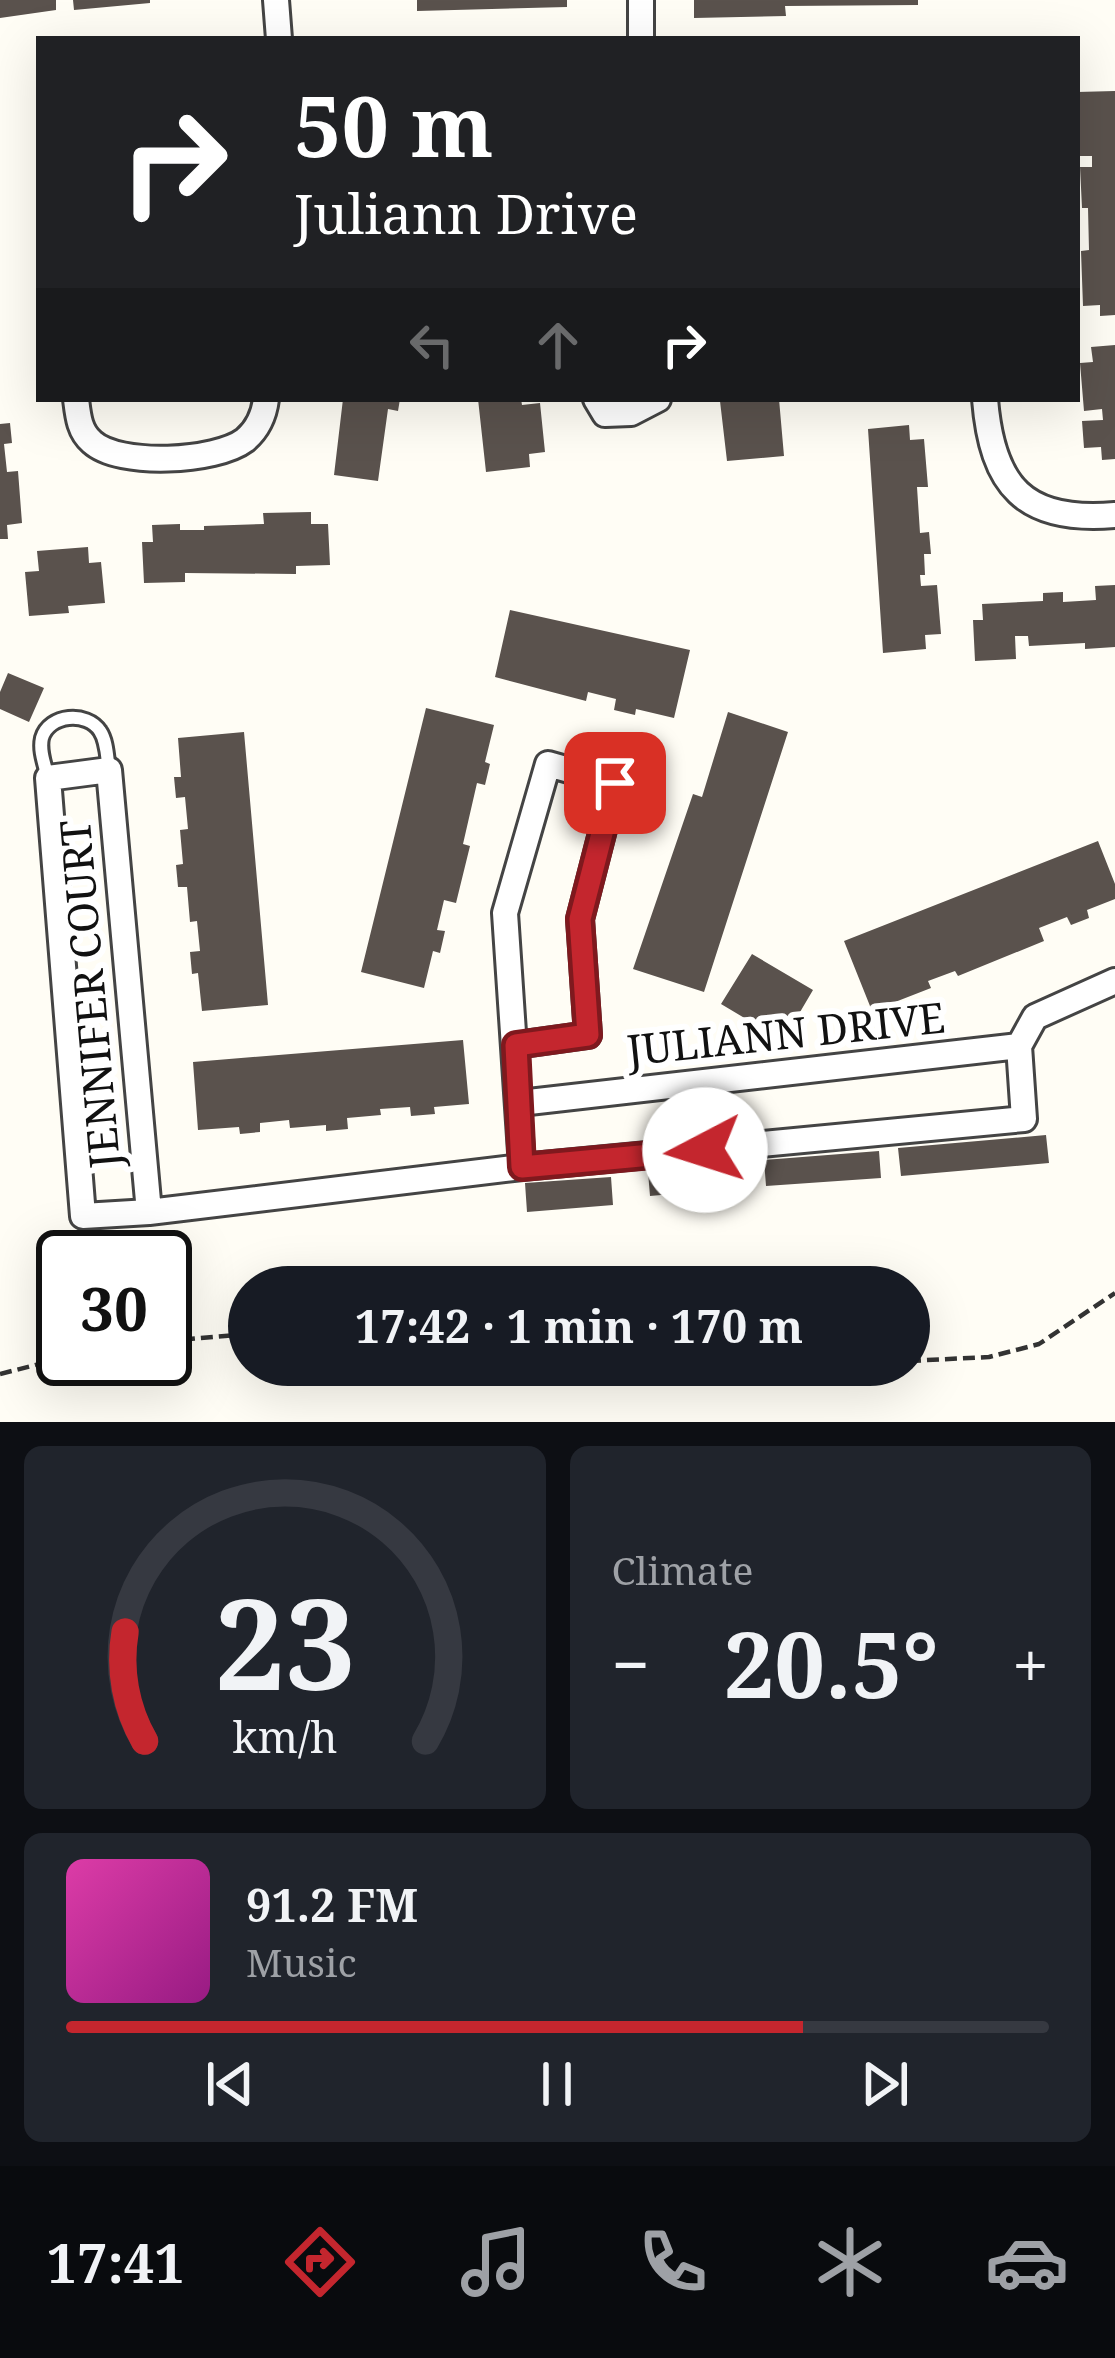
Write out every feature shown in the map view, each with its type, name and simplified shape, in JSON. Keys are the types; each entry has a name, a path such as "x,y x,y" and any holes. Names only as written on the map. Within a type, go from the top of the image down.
{"street":[{"path":"276,0 279,36"},
{"path":"641,0 641,36"},
{"path":"77,402 83,433 92,442 118,457 140,460 227,449 251,434 265,402"},
{"path":"598,402 605,414 631,413 652,402"},
{"path":"985,402 994,459 1008,484 1024,499 1061,516 1115,515"},
{"path":"516,1045 588,1035 580,919 615,783 548,764 505,913 522,1167"},
{"path":"109,770 48,778 82,1216 522,1167 1024,1119 1019,1046 1036,1017 1115,981"},
{"name":"JENNIFER COURT","path":"109,770 149,1212"},
{"name":"JULIANN DRIVE","path":"520,1103 1019,1046"}],"lane":[{"path":"48,778 41,748 44,733 73,717 100,730 109,770"}],"path":[{"path":"930,1360 988,1357 1039,1344 1115,1293"},
{"path":"192,1339 228,1336"},
{"path":"0,1374 36,1365"}],"building":[{"path":"0,0 56,0 56,10 0,18"},
{"path":"73,0 150,0 150,3 74,10"},
{"path":"417,0 567,0 567,7 417,11"},
{"path":"694,0 918,0 918,5 785,6 786,16 694,18"},
{"path":"1115,91 1115,315 1100,316 1100,305 1083,306 1081,251 1089,250 1080,167 1092,167 1092,156 1080,156 1080,92"},
{"path":"1115,345 1115,459 1102,460 1101,447 1084,448 1082,421 1103,420 1102,409 1084,411 1080,363 1093,362 1091,347"},
{"path":"343,402 400,402 398,411 388,409 378,481 334,475"},
{"path":"478,402 540,403 545,452 529,454 530,467 486,472"},
{"path":"720,402 779,402 784,456 727,461"},
{"path":"10,423 12,443 4,444 7,472 18,471 22,523 7,525 8,539 0,539 0,424"},
{"path":"909,425 910,440 924,439 928,487 917,487 920,533 929,532 931,554 924,554 925,575 920,575 921,586 937,585 941,634 925,635 926,649 883,653 868,429"},
{"path":"311,512 311,524 328,524 330,565 296,566 296,574 185,573 185,582 144,583 142,542 153,542 152,525 180,524 180,530 204,530 204,526 264,524 263,513"},
{"path":"88,547 89,563 101,562 105,603 68,606 69,613 29,616 25,572 39,571 37,551"},
{"path":"1115,585 1115,647 1085,649 1085,643 1029,646 1028,636 1015,636 1016,659 975,661 973,620 983,620 982,604 1043,601 1043,593 1063,592 1063,602 1096,600 1095,586"},
{"path":"510,610 690,650 674,718 636,709 635,715 614,710 616,699 588,692 586,701 495,677"},
{"path":"8,673 44,688 29,722 0,709 0,692"},
{"path":"426,708 494,725 485,785 477,783 463,844 470,846 456,903 444,900 437,930 445,931 440,953 433,951 424,988 361,972"},
{"path":"728,712 788,732 704,992 633,969 693,794 702,797"},
{"path":"244,732 268,1005 202,1011 198,973 192,974 190,952 200,951 197,921 190,922 187,887 178,887 176,865 183,864 180,830 188,829 185,797 176,798 174,777 181,777 178,738"},
{"path":"1098,841 1115,884 1115,899 1087,910 1089,918 1071,925 1067,917 1039,928 1044,941 958,976 955,971 928,981 931,988 872,1011 844,941"},
{"path":"752,954 813,990 783,1041 721,1004"},
{"path":"463,1040 469,1104 434,1107 435,1114 411,1116 410,1107 380,1109 381,1115 347,1118 348,1129 326,1131 326,1125 290,1128 289,1120 260,1123 260,1132 240,1134 239,1127 198,1130 193,1062"},
{"path":"1046,1135 1049,1163 901,1176 898,1148"},
{"path":"879,1151 881,1178 766,1186 764,1160"},
{"path":"735,1164 738,1188 650,1196 648,1172"},
{"path":"611,1177 613,1205 527,1212 525,1183"}],"route":[{"path":"615,783 580,919 588,1035 516,1045 522,1167 705,1150"}]}
